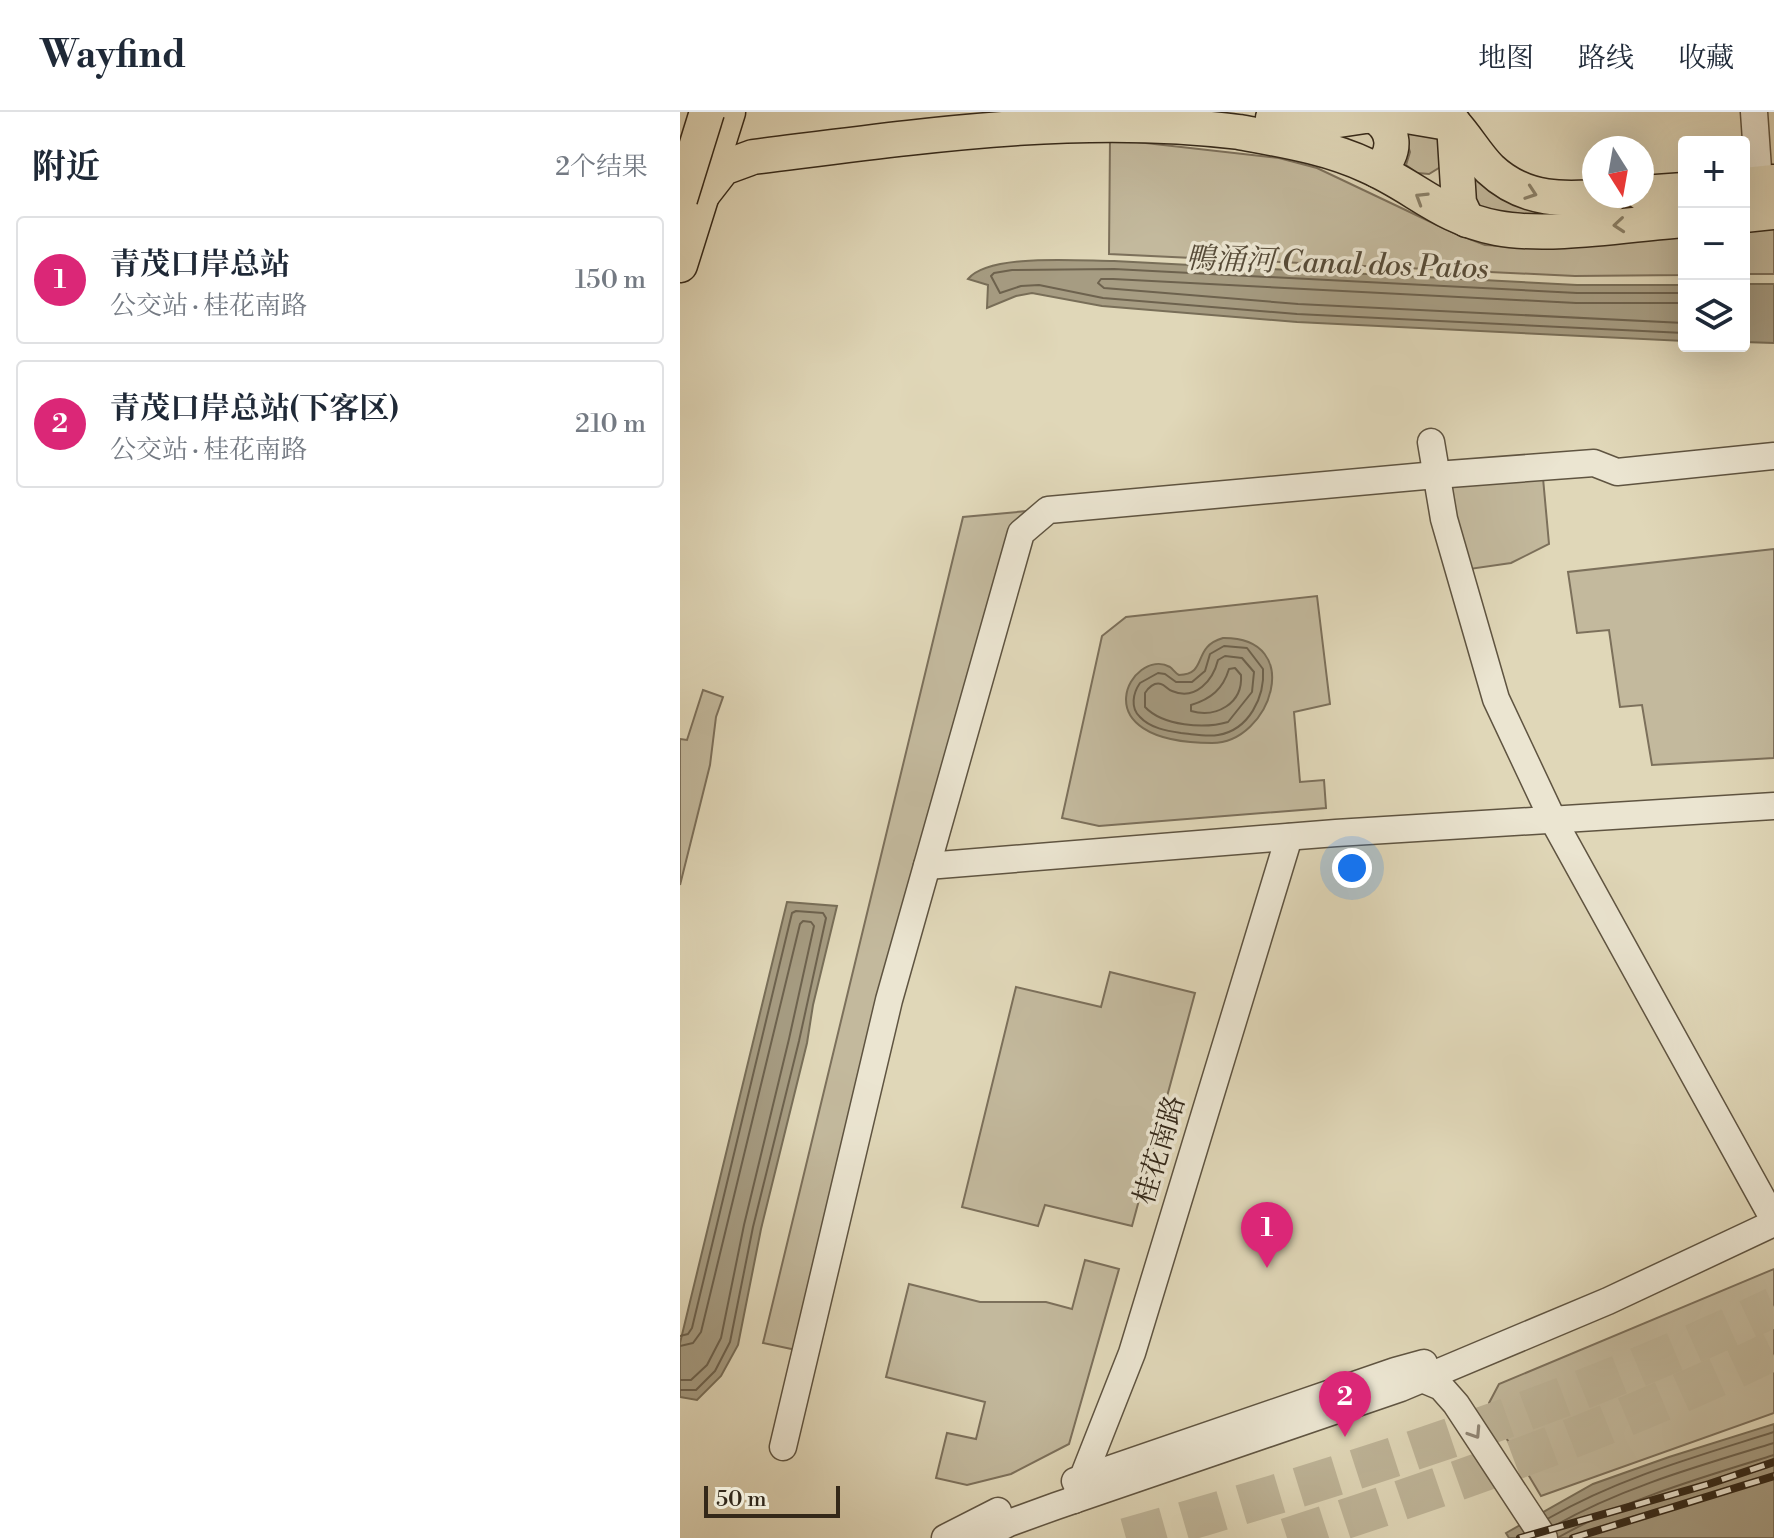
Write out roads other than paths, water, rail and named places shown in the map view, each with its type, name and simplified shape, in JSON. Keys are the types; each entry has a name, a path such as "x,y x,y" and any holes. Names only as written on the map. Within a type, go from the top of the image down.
{"main road":[{"path":"680,134 687,112"},
{"path":"680,153 718,122 955,112"},
{"path":"1233,112 1285,116 1312,124 1380,113 1454,118"},
{"path":"1377,170 1388,160 1392,141 1380,113"},
{"path":"1454,118 1490,168 1518,189 1543,197 1582,199"},
{"path":"1454,118 1463,209"},
{"path":"691,197 723,168 753,157 1010,124 1086,120 1161,123 1236,132 1310,146 1377,170 1428,203 1463,209 1498,228 1535,232 1678,220"},
{"path":"680,265 691,197 718,122"},
{"path":"1463,209 1462,184 1480,169 1490,168"},
{"path":"1654,192 1678,190"},
{"path":"1750,208 1763,191"}],"street":[{"path":"1754,112 1763,191"},
{"path":"945,1538 1013,1505 1079,1489 1417,1372 1475,1355 1608,1301 1774,1221 1552,818 1496,699 1444,519 1431,442"},
{"path":"783,1447 889,1000 1021,533 1048,510 1594,463 1617,472 1774,456"},
{"path":"927,866 1552,818 1774,806"},
{"name":"桂花南路","path":"1079,1489 1135,1343 1289,837"},
{"path":"1456,1404 1457,1379 1475,1355"},
{"path":"1417,1372 1441,1387 1456,1404 1544,1538"},
{"path":"980,1538 1079,1489"}],"water":[{"path":"1058,260 1577,285 1678,285 1678,341 1297,322 1102,306 1032,293 987,308 988,285 968,279 995,265"},
{"path":"1750,284 1774,284 1774,343 1750,342"},
{"path":"1223,638 1249,642 1265,654 1272,671 1271,690 1263,710 1250,726 1233,738 1212,743 1170,739 1143,728 1129,713 1126,697 1131,682 1142,670 1155,664 1170,667 1179,675 1188,673 1198,665 1207,647"},
{"path":"787,902 837,906 761,1229 738,1345 721,1376 697,1400 680,1397 680,1343"},
{"path":"1774,1424 1774,1538 1509,1538 1506,1533 1593,1484"}],"tunnel":[{"path":"1126,1538 1291,1490 1455,1436 1616,1376 1774,1307"},
{"path":"1287,1538 1534,1453 1655,1404 1774,1350"}],"railway":[{"path":"1520,1538 1709,1484 1774,1462"},
{"path":"1573,1538 1774,1476"}],"place":[{"name":"青茂口岸总站","path":"1267,1268"},
{"name":"青茂口岸总站(下客区)","path":"1345,1437"}],"water label":[{"name":"鴨涌河 Canal dos Patos","path":"1337,264"}]}
